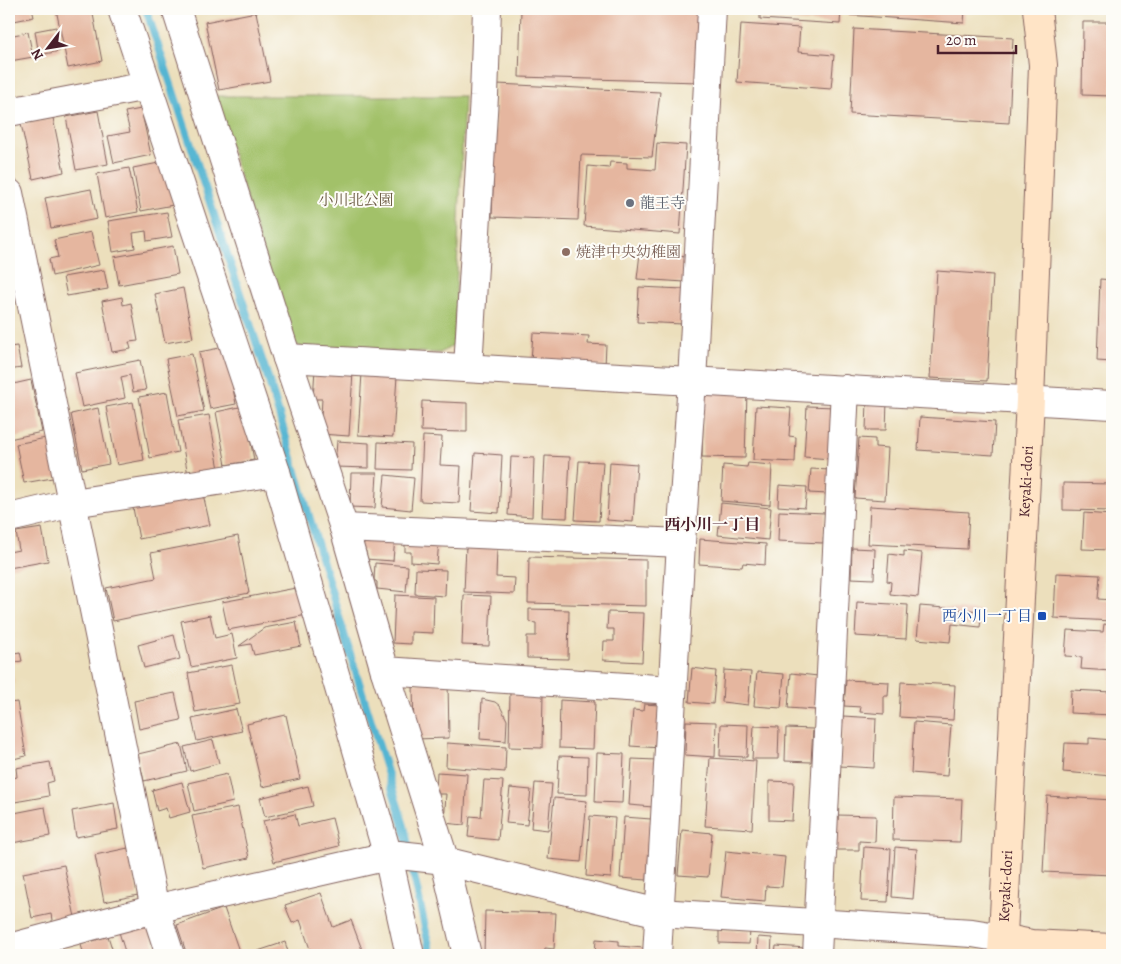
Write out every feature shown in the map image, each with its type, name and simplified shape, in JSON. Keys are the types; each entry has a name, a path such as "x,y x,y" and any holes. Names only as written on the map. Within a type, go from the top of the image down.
{"street":[{"path":"122,9 276,472 394,856 410,955"},
{"path":"176,9 287,358 344,528 467,955"},
{"path":"468,368 484,96 487,9"},
{"path":"657,955 692,381 712,9"},
{"name":"Keyaki-dori","path":"1002,947 1030,400 1043,65 1037,9"},
{"path":"9,112 147,86"},
{"path":"9,193 155,909 170,955"},
{"path":"287,358 1112,405"},
{"path":"817,955 845,390"},
{"path":"9,518 73,504 276,472"},
{"path":"344,528 681,544"},
{"path":"385,671 672,690"},
{"path":"9,948 155,909 394,856 441,861 659,913 972,933 1002,947 1031,944 1112,948"}],"green space":[{"name":"小川北公園","path":"215,96 464,96 454,345 440,353 302,348 290,340"}],"building":[{"path":"9,9 32,9 34,17 9,22"},
{"path":"56,9 92,9 102,61 68,68"},
{"path":"521,9 700,9 699,82 519,77"},
{"path":"760,9 841,9 840,24 760,19"},
{"path":"848,9 965,9 964,23 847,15"},
{"path":"256,12 270,81 219,90 205,22"},
{"path":"1083,22 1112,22 1112,96 1082,95"},
{"path":"741,24 800,28 798,52 834,55 831,89 737,82"},
{"path":"56,27 60,51 39,55 35,31"},
{"path":"854,29 1013,38 1009,123 850,114"},
{"path":"28,32 33,57 10,61 9,36"},
{"path":"497,84 660,92 652,157 581,155 578,220 492,217"},
{"path":"141,109 151,155 114,163 108,136 130,132 125,112"},
{"path":"98,111 108,164 76,170 66,117"},
{"path":"53,118 64,172 33,179 21,124"},
{"path":"657,143 686,145 680,234 584,226 588,166 609,168 610,162 627,163 627,168 655,170"},
{"path":"164,162 173,205 141,211 133,168"},
{"path":"129,168 138,212 105,218 97,174"},
{"path":"91,189 97,219 51,228 45,198"},
{"path":"167,212 172,237 147,241 146,231 133,233 135,248 113,252 108,221"},
{"path":"91,232 99,265 52,276 49,259 58,257 54,240"},
{"path":"173,246 178,274 119,285 114,257"},
{"path":"640,253 687,257 685,282 637,279"},
{"path":"104,270 108,289 67,296 63,277"},
{"path":"937,271 993,275 987,381 930,378"},
{"path":"1100,279 1112,280 1112,362 1097,361"},
{"path":"639,287 684,289 683,324 637,322"},
{"path":"183,288 193,338 165,343 155,294"},
{"path":"122,297 123,305 131,303 138,341 129,342 131,349 112,352 102,301"},
{"path":"533,333 589,336 588,344 606,345 605,366 531,361"},
{"path":"17,346 21,368 9,370 9,347"},
{"path":"225,347 236,404 210,409 199,352"},
{"path":"192,354 204,411 178,416 166,359"},
{"path":"140,360 146,390 133,392 130,375 121,377 125,398 82,407 75,373"},
{"path":"315,369 353,372 349,436 320,434 322,399 313,399"},
{"path":"362,373 397,376 393,437 358,435"},
{"path":"31,380 42,432 9,439 9,385"},
{"path":"704,391 747,392 745,458 702,457"},
{"path":"167,392 178,452 150,458 139,397"},
{"path":"422,401 467,403 467,432 421,431"},
{"path":"867,401 887,401 886,430 866,430"},
{"path":"133,402 144,460 117,465 106,407"},
{"path":"244,406 254,460 226,465 216,412"},
{"path":"756,406 791,408 789,436 796,437 795,462 753,460"},
{"path":"807,406 835,407 831,459 804,457"},
{"path":"98,408 109,464 82,469 71,414"},
{"path":"209,415 219,469 188,475 178,420"},
{"path":"920,417 995,422 993,455 918,450"},
{"path":"423,436 442,437 440,465 461,466 459,503 420,501"},
{"path":"51,437 58,477 24,483 16,444"},
{"path":"859,438 875,439 875,447 888,448 885,500 855,498"},
{"path":"337,441 369,443 369,468 335,467"},
{"path":"378,442 412,444 411,470 377,469"},
{"path":"475,453 502,455 499,513 471,511"},
{"path":"545,456 570,457 567,518 542,517"},
{"path":"511,457 534,458 532,517 508,515"},
{"path":"579,461 603,462 599,521 575,520"},
{"path":"610,462 637,464 633,522 607,520"},
{"path":"748,463 772,465 770,505 721,501 723,465 747,467"},
{"path":"811,469 830,470 828,494 809,493"},
{"path":"351,473 377,473 375,508 350,507"},
{"path":"385,475 414,478 411,510 382,507"},
{"path":"1063,483 1112,484 1112,511 1063,510"},
{"path":"779,485 807,487 805,508 778,506"},
{"path":"203,494 210,525 139,539 133,508"},
{"path":"721,503 771,508 768,540 718,535"},
{"path":"870,506 969,512 967,549 868,544"},
{"path":"779,511 825,513 823,543 778,541"},
{"path":"1084,513 1112,515 1112,550 1082,549"},
{"path":"42,528 48,561 9,568 9,552 19,550 16,532"},
{"path":"361,535 395,537 393,561 365,559 366,551 360,550"},
{"path":"238,536 249,593 113,621 106,588 156,578 151,553"},
{"path":"405,537 439,540 437,564 411,562 411,552 405,552"},
{"path":"700,539 766,544 765,565 743,563 742,567 699,564"},
{"path":"466,545 497,547 496,577 515,578 514,594 464,592"},
{"path":"852,548 875,549 874,579 851,578"},
{"path":"904,551 922,553 918,597 890,594 891,582 887,581 889,554 904,556"},
{"path":"529,557 646,560 646,606 528,603"},
{"path":"375,563 408,566 406,592 377,589 377,582 374,580"},
{"path":"416,569 446,570 445,596 415,594"},
{"path":"1056,573 1100,575 1098,599 1112,600 1112,621 1054,618"},
{"path":"301,587 307,615 228,630 222,602"},
{"path":"395,595 434,597 433,633 411,632 411,644 393,643"},
{"path":"464,595 491,596 489,646 462,645"},
{"path":"857,602 908,605 906,639 855,636"},
{"path":"920,606 982,611 980,627 952,624 950,642 917,639"},
{"path":"529,609 569,610 568,659 527,658 527,636 536,636 536,623 529,622"},
{"path":"608,612 644,613 642,662 603,660 604,641 614,641 614,629 607,629"},
{"path":"210,615 215,638 232,634 237,658 191,667 181,621"},
{"path":"296,622 301,646 254,655 251,644 239,646 264,628"},
{"path":"1104,624 1112,625 1112,688 1110,688 1111,671 1081,669 1082,657 1065,656 1067,630 1103,632"},
{"path":"174,635 180,659 144,668 138,645"},
{"path":"20,652 22,661 10,663 14,683 9,683 9,654"},
{"path":"232,665 240,704 195,712 188,673"},
{"path":"692,668 716,671 713,704 689,702"},
{"path":"724,670 751,672 748,705 722,702"},
{"path":"757,672 784,674 781,708 754,706"},
{"path":"791,673 818,676 816,710 788,708"},
{"path":"846,680 889,682 888,696 884,696 884,714 860,712 861,707 844,706"},
{"path":"448,682 449,738 414,739 413,683"},
{"path":"901,682 955,685 953,720 899,717"},
{"path":"1071,690 1112,692 1112,715 1070,713"},
{"path":"510,692 543,693 542,748 509,747"},
{"path":"175,693 181,720 139,729 134,701"},
{"path":"482,699 495,702 500,706 507,720 506,741 480,739"},
{"path":"560,700 595,702 593,749 559,748"},
{"path":"17,702 26,756 9,760 9,703"},
{"path":"644,704 659,705 661,748 630,746 633,710 643,711"},
{"path":"236,709 242,731 197,741 192,719"},
{"path":"286,715 300,779 262,787 247,724"},
{"path":"843,716 876,718 874,768 840,766"},
{"path":"686,721 716,722 715,757 685,755"},
{"path":"914,722 951,725 947,776 911,773"},
{"path":"721,724 748,725 747,757 720,756"},
{"path":"754,726 779,727 778,759 752,759"},
{"path":"786,728 813,729 811,762 785,761"},
{"path":"1089,738 1112,740 1112,776 1063,772 1065,743 1089,744"},
{"path":"213,740 219,763 190,771 184,747"},
{"path":"447,743 506,747 505,772 446,767"},
{"path":"181,744 187,771 144,781 138,754"},
{"path":"597,753 624,754 622,803 595,802"},
{"path":"559,756 588,757 587,795 557,794"},
{"path":"710,758 756,761 752,829 705,826"},
{"path":"632,759 656,760 653,807 629,805"},
{"path":"50,762 54,781 47,783 49,796 9,803 9,779 17,777 16,768"},
{"path":"437,772 467,774 464,825 444,823 446,794 436,794"},
{"path":"227,774 233,802 194,811 188,783"},
{"path":"484,780 503,781 498,840 468,837 470,816 481,817"},
{"path":"769,781 794,782 792,821 769,820"},
{"path":"182,782 190,812 169,818 166,808 157,811 152,790"},
{"path":"535,783 552,784 548,830 531,828"},
{"path":"308,786 313,806 265,817 260,798"},
{"path":"510,788 531,790 527,825 506,823"},
{"path":"1047,796 1112,800 1112,875 1043,872"},
{"path":"894,797 962,799 960,842 893,840"},
{"path":"554,798 587,801 581,862 548,859"},
{"path":"114,803 118,829 76,837 72,811"},
{"path":"45,807 50,836 12,843 9,814"},
{"path":"238,807 249,858 203,868 192,816"},
{"path":"295,814 298,826 332,818 339,846 274,862 263,821"},
{"path":"837,815 876,816 875,842 859,841 859,850 836,850"},
{"path":"590,816 615,818 611,878 586,876"},
{"path":"624,817 651,819 647,880 620,878"},
{"path":"682,830 712,833 708,877 678,875"},
{"path":"864,847 891,849 888,902 861,901"},
{"path":"895,847 917,849 913,899 892,897"},
{"path":"128,848 138,895 104,902 95,855"},
{"path":"726,851 785,857 782,887 766,886 765,901 721,897"},
{"path":"64,865 76,922 53,926 51,914 32,918 23,873"},
{"path":"321,893 333,927 351,920 364,955 312,955 300,920 292,923 285,905"},
{"path":"224,908 240,954 187,955 177,925"},
{"path":"485,911 556,913 554,949 545,948 544,955 484,955"},
{"path":"148,924 157,955 126,955 119,932"},
{"path":"719,930 750,931 749,944 719,943"},
{"path":"108,936 114,955 84,955 81,945"},
{"path":"758,937 772,938 771,955 757,955"},
{"path":"596,939 619,941 619,946 644,948 644,955 595,955"},
{"path":"285,942 289,955 246,955"},
{"path":"776,946 807,948 806,955 775,955"}],"waterway":[{"path":"146,9 270,384 347,644 404,826 409,851"},
{"path":"411,862 431,955"}],"place":[{"name":"龍王寺","path":"630,203"},
{"name":"焼津中央幼稚園","path":"566,252"},
{"name":"西小川一丁目","path":"1042,616"}],"district":[{"name":"西小川一丁目","path":"712,524"}]}
